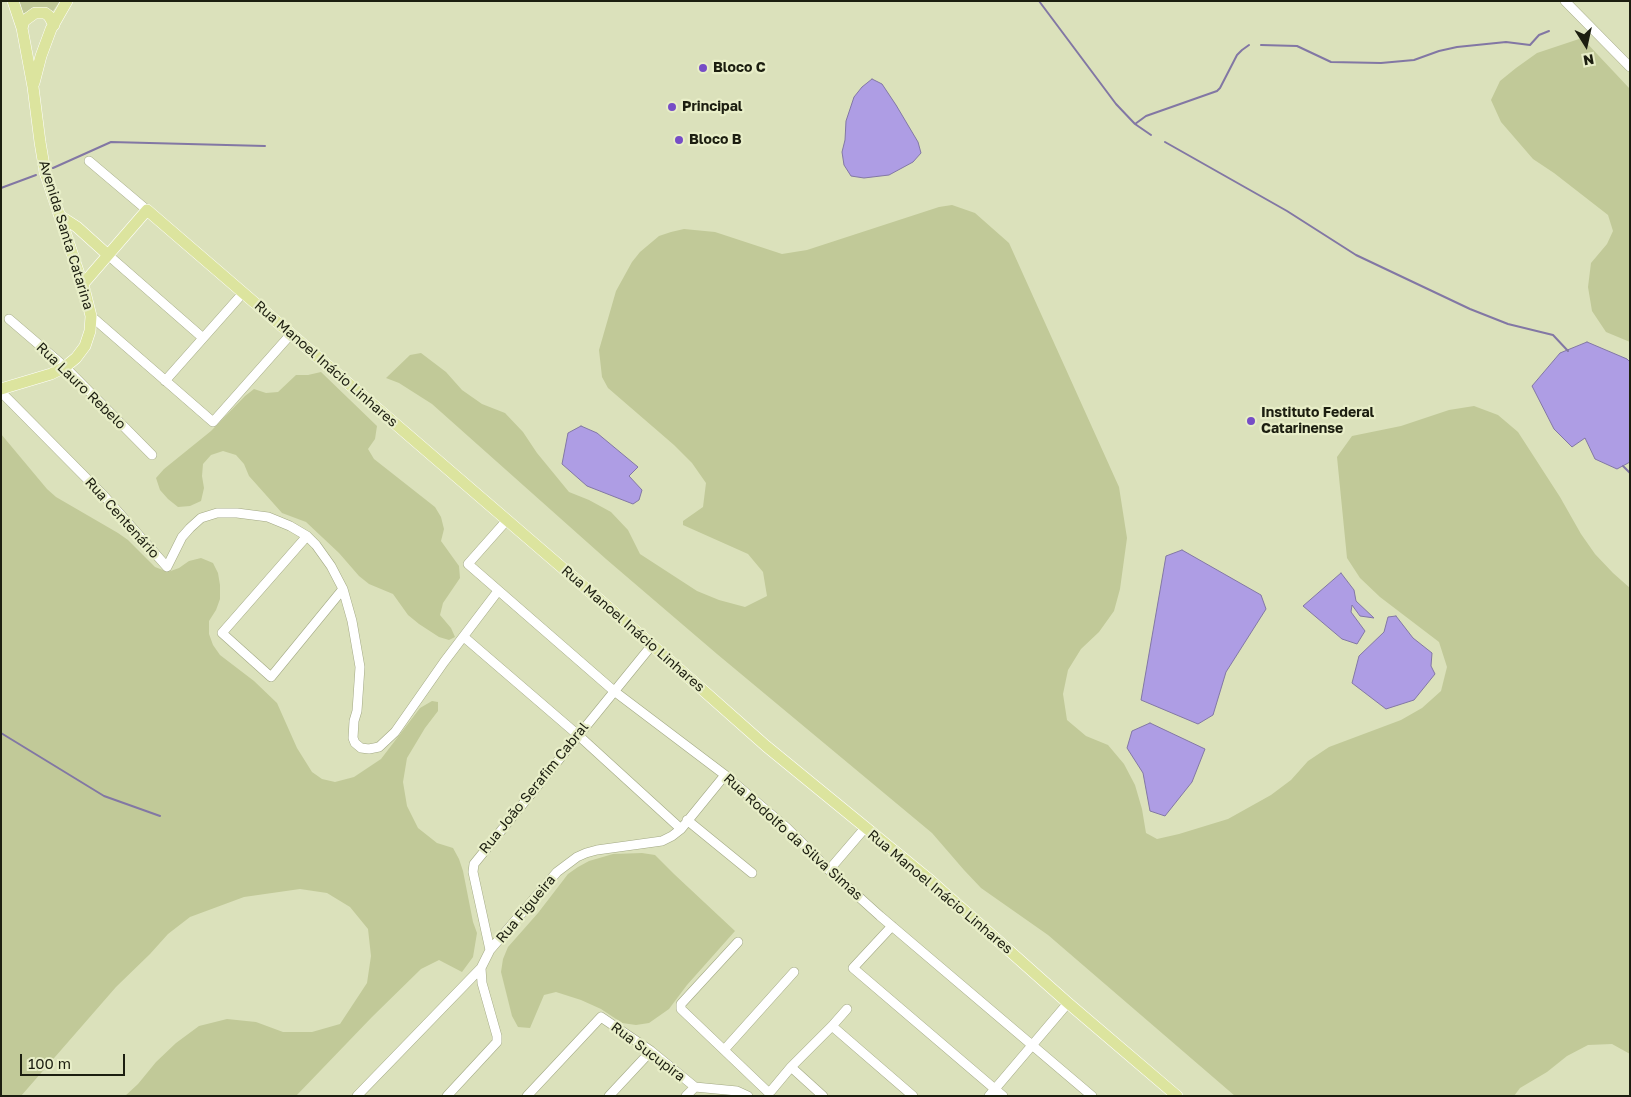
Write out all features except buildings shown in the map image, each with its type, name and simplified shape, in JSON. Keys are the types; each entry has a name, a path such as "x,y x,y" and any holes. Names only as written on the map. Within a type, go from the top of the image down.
{"main road":[{"name":"Avenida Santa Catarina","path":"1,391 41,378 65,367 76,358 85,346 90,331 90,316 82,284 45,172 33,87 22,28 13,1"},
{"name":"Avenida Santa Catarina","path":"33,87 41,56 67,1"},
{"path":"22,28 24,21 35,12 45,13 50,16 54,25"},
{"path":"82,284 147,210"},
{"name":"Rua Manoel Inácio Linhares","path":"147,210 652,645 766,746 931,881 1176,1096"},
{"path":"60,216 77,227 108,255"}],"street":[{"path":"1565,1 1630,67"},
{"name":"Rua Manoel Inácio Linhares","path":"89,161 147,210"},
{"path":"108,255 203,338"},
{"path":"165,381 243,293"},
{"path":"90,316 212,422 291,334"},
{"name":"Rua Lauro Rebelo","path":"9,319 65,367 152,455"},
{"name":"Rua Centenário","path":"1,391 105,497 167,567 182,537 190,528 201,518 217,513 236,512 268,517 290,526 307,536 324,555 343,589 352,621 360,667 353,738 355,743 364,749 379,747 388,739 408,715 444,662 498,591"},
{"name":"Rua Rodolfo da Silva Simas","path":"507,520 468,564 614,691 725,775 787,828 829,870 892,926 1092,1096"},
{"path":"307,536 222,632 271,677 343,589"},
{"path":"464,637 578,735 681,829"},
{"name":"Rua João Serafim Cabral","path":"490,950 473,872 474,864 652,645"},
{"name":"Rua Figueira","path":"357,1096 481,968 490,950 557,872 577,857 597,850 662,841 672,836 681,829 725,775"},
{"path":"687,820 752,873"},
{"path":"829,870 865,828"},
{"path":"892,926 853,968 992,1092 1003,1096"},
{"path":"738,942 680,1006 680,1009 768,1092 847,1010"},
{"path":"447,1096 497,1042 482,983 481,968"},
{"path":"724,1050 794,972"},
{"path":"992,1092 1068,1003"},
{"name":"Rua Sucupira","path":"527,1096 601,1017 652,1051 694,1087"},
{"path":"832,1026 913,1096"},
{"path":"609,1096 652,1051"},
{"path":"791,1067 823,1096"},
{"path":"686,1096 694,1087 736,1090 748,1096"}],"green space":[{"path":"19,1 60,1 53,11 43,7 35,7 23,14"},
{"path":"1582,38 1630,89 1630,342 1606,332 1592,311 1588,287 1591,263 1607,244 1613,231 1608,215 1533,159 1501,122 1491,100 1500,81 1537,53"},
{"path":"952,205 975,213 1009,243 1119,487 1127,538 1120,589 1114,611 1099,632 1081,649 1068,670 1063,694 1067,720 1086,736 1108,745 1124,764 1135,785 1146,833 1157,839 1228,819 1271,795 1291,780 1308,761 1329,747 1401,720 1422,708 1441,691 1447,667 1439,642 1380,597 1360,578 1347,558 1337,457 1352,436 1401,426 1449,410 1474,406 1498,415 1518,432 1595,554 1630,588 1630,1054 1612,1044 1588,1045 1567,1056 1547,1072 1520,1088 1514,1096 1235,1096 1048,935 981,888 932,833 606,559 432,404 399,383 386,378 410,355 421,353 446,372 462,390 482,404 505,413 523,432 537,453 569,492 611,512 628,530 640,554 697,591 719,600 745,607 767,596 763,572 748,554 683,525 683,521 703,507 706,483 692,463 608,388 602,377 599,350 616,291 632,262 640,252 659,236 671,232 684,229 715,232 782,254 807,250 939,207"},
{"path":"321,372 377,426 375,439 368,449 374,459 435,507 441,517 444,529 441,541 459,566 460,578 443,603 440,615 451,628 455,637 449,640 439,637 408,615 393,594 369,584 359,576 339,553 306,522 282,513 249,476 244,464 236,455 223,451 211,455 203,464 204,488 201,501 190,506 178,507 160,490 156,478 164,469 211,431 254,389 266,393 278,392 296,375"},
{"path":"1,434 47,489 56,497 128,540 155,567 168,572 179,568 189,561 201,558 213,563 218,573 220,599 209,621 209,634 213,645 220,655 254,681 277,703 297,748 312,772 322,779 335,782 354,777 381,759 420,708 432,701 438,702 438,711 407,758 403,782 407,806 418,828 437,843 453,848 459,859 477,933 473,957 462,972 439,960 421,969 296,1096 125,1096 176,1043 199,1026 227,1019 256,1022 283,1032 312,1032 340,1024 367,983 371,956 368,929 350,907 327,893 300,889 244,897 190,917 168,934 116,987 21,1096 1,1096"},
{"path":"642,853 655,855 735,931 687,985 669,1009 649,1023 636,1025 622,1023 601,1009 556,992 544,995 530,1028 518,1027 512,1016 501,972 503,959 508,947 538,913 568,874 589,861 613,854"}],"shaded area":[{"path":"872,79 882,84 896,105 918,142 921,153 913,162 889,175 864,178 851,176 844,165 842,152 846,121 854,97"},
{"path":"1587,342 1630,362 1630,462 1617,469 1595,459 1585,438 1572,447 1554,429 1532,386 1560,353"},
{"path":"581,426 597,433 638,467 629,476 642,490 639,500 633,504 587,486 562,464 568,433"},
{"path":"1182,550 1261,595 1266,609 1226,672 1213,715 1198,724 1141,700 1166,556"},
{"path":"1341,573 1354,590 1356,601 1374,618 1360,616 1352,605 1351,612 1365,631 1357,644 1342,639 1303,606"},
{"path":"1396,616 1413,638 1432,653 1431,666 1435,674 1414,700 1386,709 1352,683 1359,656 1384,632 1388,617"},
{"path":"1150,723 1205,749 1192,782 1165,816 1150,811 1143,773 1127,748 1132,731"}],"waterway":[{"path":"1039,1 1116,104 1135,124 1151,135"},
{"path":"1261,45 1297,46 1331,62 1381,63 1414,60 1457,47 1506,42 1530,45 1539,35 1549,31"},
{"path":"1135,124 1146,116 1217,91 1237,55 1249,45"},
{"path":"53,168 111,142 265,146"},
{"path":"1165,142 1287,211 1356,255 1470,309 1508,324 1553,335 1568,351"},
{"path":"1,188 36,175"},
{"path":"1623,466 1630,473"},
{"path":"1,733 104,796 160,816"}],"place":[{"name":"Bloco C","path":"703,68"},
{"name":"Principal","path":"672,107"},
{"name":"Bloco B","path":"679,140"},
{"name":"Instituto Federal Catarinense","path":"1251,421"}]}
